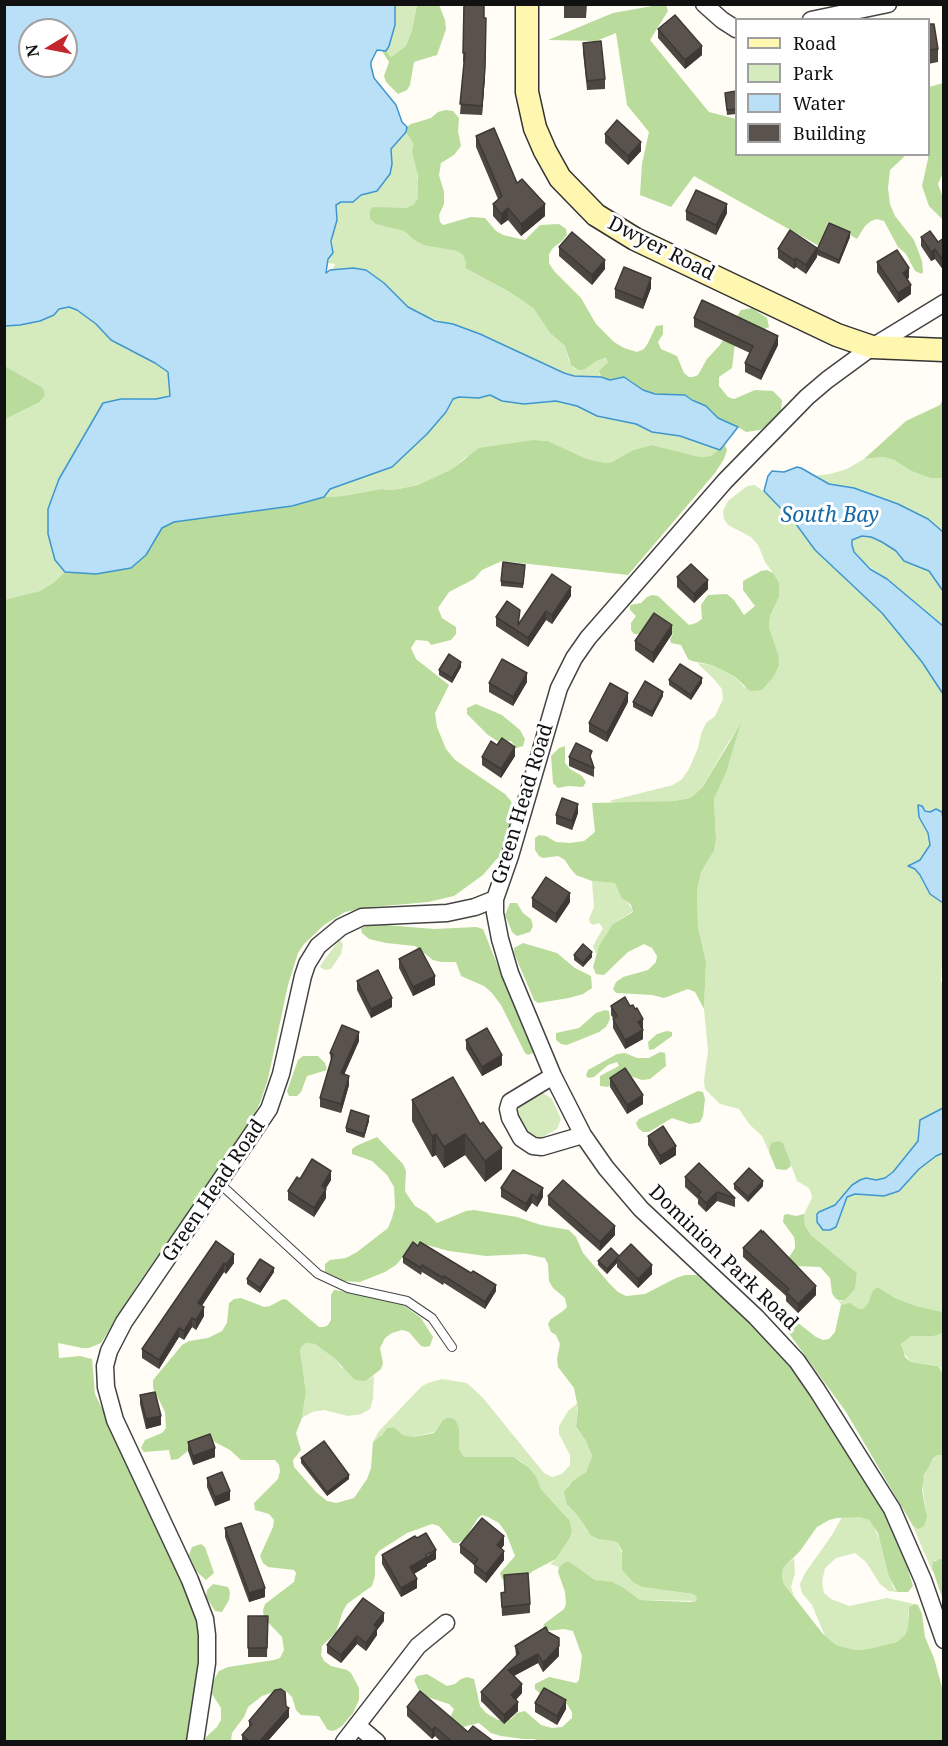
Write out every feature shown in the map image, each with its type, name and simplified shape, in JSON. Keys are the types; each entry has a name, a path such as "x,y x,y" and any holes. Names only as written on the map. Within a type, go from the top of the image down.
{"street":[{"name":"Dwyer Road","path":"527,4 527,92 535,128 560,178 587,208 604,222 634,239 837,335 873,347"},
{"path":"704,4 722,20 735,27"},
{"path":"817,18 849,8 888,4"},
{"name":"Green Head Road","path":"195,1742 207,1663 205,1618 190,1580 115,1420 106,1387 105,1366 109,1351 124,1322 260,1124 274,1098 282,1074 307,964 318,946 341,927 362,917 447,914 476,907 495,899 510,856 558,688 574,658 594,630 746,459 807,397 826,380 873,347 944,303"},
{"path":"873,347 944,350"},
{"name":"Dominion Park Road","path":"495,899 496,924 504,957 553,1076 583,1135 606,1168 635,1202 756,1317 783,1345 803,1371 892,1509 923,1580 944,1640"},
{"path":"553,1076 510,1102 507,1109 510,1118 521,1138 533,1146 542,1147 583,1135"},
{"path":"344,1742 423,1640 446,1623"},
{"path":"357,1725 377,1742"}],"lane":[{"path":"218,1182 318,1274 348,1288 407,1301 432,1318 452,1347"}],"green space":[{"path":"395,5 417,5 406,46 391,57 386,51 395,25"},
{"path":"417,5 439,5 446,29 437,55 414,62 410,85 407,90 398,94 386,82 384,76 389,62 382,51 386,51 391,57 406,46"},
{"path":"666,5 668,11 650,40 709,112 735,119 735,156 905,156 890,170 888,188 890,204 895,216 914,240 922,261 922,274 915,271 906,254 898,247 884,221 877,219 865,226 857,239 828,222 819,246 694,176 671,207 640,195 642,164 649,132 627,105 616,33 596,41 548,40 613,13"},
{"path":"943,83 943,173 938,184 943,198 943,220 929,206 922,186 928,156 930,156 930,87"},
{"path":"446,110 453,111 459,118 458,131 461,146 454,155 441,163 439,175 444,192 444,204 439,215 443,225 471,217 485,218 496,231 503,235 525,240 540,225 559,224 566,229 567,235 549,254 549,263 581,298 596,324 614,342 637,352 644,349 656,326 663,325 663,334 658,342 661,349 677,356 684,373 689,377 698,375 741,310 752,308 767,318 769,327 735,343 732,368 719,377 719,386 728,397 734,399 755,390 773,391 782,400 781,412 770,424 760,430 746,432 718,418 710,409 685,395 655,394 643,390 631,381 601,377 599,371 608,362 606,358 598,360 583,370 578,370 571,365 565,346 550,333 533,308 508,291 465,268 463,255 457,251 424,245 404,231 376,224 370,219 370,210 373,207 406,208 413,205 418,198 418,176 412,151 414,144 406,132 407,127"},
{"path":"406,132 414,143 419,190 418,198 413,205 406,208 395,208 395,228 404,231 414,240 457,251 463,255 465,268 508,291 533,308 550,333 565,346 569,361 574,368 578,370 600,359 607,359 608,362 599,374 601,377 574,376 564,373 480,334 422,315 408,307 384,283 366,270 357,268 332,270 335,264 328,263 328,259 333,250 332,235 337,220 336,205 356,200 361,195 377,190 384,183 391,149"},
{"path":"69,307 96,324 111,340 168,372 170,396 156,399 140,398 88,432 71,458 48,509 48,534 55,560 65,572 40,591 5,600 4,419 40,402 45,395 43,388 5,366 5,326 40,321 54,315 59,309"},
{"path":"5,366 43,388 45,395 40,402 5,419"},
{"path":"490,395 502,401 524,404 556,401 577,406 597,416 636,424 652,432 680,436 720,450 711,456 700,457 652,445 633,450 606,463 587,459 548,441 534,440 466,457 452,469 418,485 324,497 330,489 392,467 427,434 446,412 453,399 465,396 479,398"},
{"path":"943,399 943,478 930,478 883,457 864,459 906,421 940,405"},
{"path":"534,440 548,441 587,459 606,463 633,450 652,445 700,457 711,456 725,445 727,450 715,473 628,575 502,561 482,570 474,579 449,592 438,608 442,618 456,627 456,634 451,640 431,645 428,641 416,640 411,648 416,659 449,685 435,713 437,727 446,749 455,760 505,794 511,801 514,811 512,828 502,853 483,875 454,896 428,902 345,912 324,925 304,944 298,953 288,985 268,1079 260,1103 246,1130 136,1287 101,1343 82,1348 58,1343 59,1358 80,1356 92,1359 95,1394 199,1614 201,1650 187,1741 5,1741 4,600 40,591 65,572 96,574 151,548 162,528 175,522 292,506 324,497 418,485 452,469 479,448"},
{"path":"883,457 930,478 943,478 943,532 928,519 854,488 829,484 813,476 847,469 864,459"},
{"path":"755,485 774,500 815,550 882,613 922,662 943,694 943,825 941,812 933,810 930,812 919,805 919,817 928,833 930,845 920,860 911,863 910,868 915,869 924,885 943,903 941,982 944,984 943,1108 920,1120 918,1141 893,1172 876,1181 860,1180 852,1185 835,1205 819,1212 841,1215 842,1205 847,1197 855,1194 871,1195 899,1191 919,1169 943,1153 943,1312 895,1298 878,1287 873,1290 863,1309 853,1304 841,1305 838,1300 841,1301 855,1289 857,1273 811,1235 805,1226 804,1214 812,1198 811,1193 809,1188 797,1181 783,1143 772,1143 769,1152 762,1136 750,1125 739,1109 720,1104 705,1089 708,1051 704,1009 706,962 698,927 697,892 701,872 714,851 716,839 714,799 726,773 740,726 702,788 690,798 674,801 616,803 609,801 673,785 682,779 689,769 706,723 715,716 723,699 722,689 697,663 712,665 734,676 744,687 762,690 766,684 778,654 769,627 770,616 779,597 773,573 765,562 758,545 751,537 728,525 723,511 728,501 747,486"},
{"path":"862,536 871,537 889,545 905,561 929,571 943,591 943,626 863,562 854,552 852,540"},
{"path":"767,570 773,573 779,583 779,597 770,616 769,627 778,654 779,665 774,676 762,690 750,691 734,676 712,665 688,659 681,645 671,643 670,639 673,634 654,621 641,634 634,634 631,630 631,623 636,616 630,610 630,605 641,603 652,595 658,596 689,625 702,619 701,605 708,595 727,594 744,615 755,606 743,590 743,581"},
{"path":"476,704 502,715 520,730 525,739 523,746 516,748 511,741 499,742 488,735 467,714 467,708"},
{"path":"741,723 726,773 714,799 716,839 714,851 701,872 697,892 698,927 706,962 704,1009 695,992 688,989 664,998 616,993 613,989 616,982 623,977 648,970 656,962 657,956 652,948 644,944 628,952 604,975 596,974 593,967 599,946 613,924 633,912 631,905 622,899 615,883 592,881 576,875 565,860 558,856 543,858 539,856 535,850 535,838 539,835 556,842 584,841 595,832 592,803 674,801 690,798 702,788"},
{"path":"565,746 565,763 582,776 586,782 583,787 558,788 553,783 551,756 559,748"},
{"path":"592,881 616,883 622,899 627,901 633,911 613,924 596,954 593,946 603,928 599,923 593,925 589,919 594,907"},
{"path":"510,903 517,903 523,913 531,919 533,926 530,932 517,936 512,932 505,915"},
{"path":"373,924 434,929 476,927 483,929 533,1053 528,1055 525,1053 501,1005 492,993 484,986 461,976 456,962 433,960 415,946 369,939 362,933 361,928"},
{"path":"340,939 343,945 341,954 331,969 325,970 320,967"},
{"path":"523,943 557,953 575,968 591,976 592,988 583,994 569,998 538,1003 534,1000 514,953 514,948"},
{"path":"609,1011 610,1019 606,1027 599,1032 567,1045 556,1040 556,1033 579,1028 596,1013"},
{"path":"672,1032 672,1036 649,1050 648,1042 657,1034"},
{"path":"660,1052 665,1053 666,1066 650,1079 642,1080 630,1076 607,1087 600,1086 600,1076 619,1066 617,1062 608,1065 594,1077 588,1078 586,1075 588,1070 617,1054 625,1053 637,1058 649,1058"},
{"path":"303,1056 318,1056 325,1063 327,1070 307,1076 301,1092 297,1096 289,1096 287,1091 298,1060"},
{"path":"698,1091 703,1092 705,1099 700,1122 690,1124 672,1118 649,1132 643,1132 638,1128 636,1123 639,1119"},
{"path":"543,1093 552,1099 561,1119 557,1129 539,1139 529,1136 519,1118 518,1109"},
{"path":"377,1137 403,1164 406,1171 405,1191 410,1199 415,1206 437,1223 474,1210 517,1217 541,1225 569,1230 576,1237 583,1253 618,1292 626,1296 645,1294 676,1278 697,1275 774,1346 825,1415 884,1512 903,1553 913,1586 908,1592 897,1592 889,1576 878,1533 869,1520 859,1517 837,1518 817,1527 800,1551 783,1568 784,1584 823,1634 836,1645 855,1650 897,1642 905,1635 908,1627 909,1607 914,1604 918,1605 922,1614 925,1637 934,1658 943,1691 943,1741 541,1742 491,1733 479,1723 459,1730 445,1729 454,1709 449,1704 421,1695 414,1680 417,1676 427,1674 447,1686 467,1677 474,1679 480,1706 486,1713 498,1720 511,1719 517,1713 525,1711 541,1725 552,1728 562,1727 572,1718 572,1712 567,1704 544,1697 535,1689 535,1684 549,1677 576,1683 579,1680 582,1656 573,1631 564,1629 546,1631 543,1628 544,1624 564,1609 566,1604 565,1592 558,1572 559,1567 565,1562 570,1562 595,1580 612,1582 624,1588 640,1600 690,1602 696,1601 697,1597 693,1594 642,1587 634,1583 622,1570 622,1551 617,1542 598,1539 590,1535 579,1517 567,1504 564,1492 573,1481 586,1472 592,1456 586,1441 576,1427 578,1408 574,1388 558,1367 560,1344 548,1324 567,1307 565,1298 553,1288 549,1281 548,1264 545,1258 525,1254 486,1256 417,1245 409,1250 396,1265 360,1282 342,1281 325,1273 325,1264 330,1260 346,1258 357,1252 388,1228 392,1218 395,1207 394,1187 387,1175 372,1161 352,1154 352,1149 356,1146"},
{"path":"779,1141 783,1143 790,1161 791,1166 786,1170 776,1169 769,1152 771,1143"},
{"path":"804,1214 805,1226 811,1235 857,1273 855,1289 845,1300 835,1298 830,1278 820,1267 796,1266 788,1259 795,1248 795,1243 794,1237 783,1222 784,1215 796,1216"},
{"path":"878,1287 895,1298 943,1312 943,1333 934,1336 911,1336 901,1344 905,1357 911,1362 938,1366 943,1373 943,1455 937,1455 933,1459 924,1475 922,1490 927,1517 924,1526 918,1529 913,1526 846,1412 785,1328 797,1322 816,1337 823,1340 829,1339 835,1332 841,1305 851,1303 863,1309 873,1290"},
{"path":"334,1290 381,1297 402,1304 421,1318 433,1337 430,1346 425,1347 421,1346 409,1332 402,1330 392,1333 385,1338 380,1348 383,1363 381,1369 366,1381 355,1380 334,1358 315,1344 306,1343 302,1346 300,1351 306,1392 302,1418 296,1433 301,1450 293,1460 294,1467 316,1492 327,1501 336,1503 354,1498 367,1479 371,1468 373,1442 387,1428 394,1427 403,1435 414,1437 434,1433 442,1421 452,1418 459,1429 459,1449 464,1457 514,1457 529,1468 537,1478 541,1489 570,1521 572,1531 570,1538 556,1559 527,1576 507,1581 502,1579 500,1573 515,1556 506,1533 499,1523 488,1517 482,1515 478,1518 465,1539 458,1543 453,1543 439,1526 432,1524 407,1533 379,1551 375,1557 375,1576 372,1586 347,1604 336,1632 322,1646 321,1655 324,1661 351,1673 359,1688 359,1700 353,1713 342,1726 331,1731 327,1729 319,1716 301,1715 296,1710 292,1697 287,1692 279,1690 262,1696 248,1707 244,1717 232,1733 231,1741 204,1741 221,1720 221,1708 212,1694 214,1680 219,1671 228,1667 280,1658 284,1650 282,1637 264,1618 263,1610 265,1604 294,1582 296,1573 294,1570 268,1567 260,1556 274,1520 269,1514 255,1510 254,1503 278,1479 279,1465 275,1460 241,1460 230,1450 213,1441 196,1444 178,1459 171,1460 169,1450 144,1452 141,1448 145,1440 162,1433 166,1428 165,1412 153,1388 153,1380 182,1345 189,1341 208,1338 222,1331 227,1323 229,1303 234,1299 241,1298 264,1307 283,1299 287,1300 319,1327 324,1327 331,1320 331,1295"},
{"path":"943,1333 943,1373 940,1367 911,1362 902,1351 902,1342 911,1336 934,1336"},
{"path":"306,1343 315,1344 334,1358 341,1367 366,1381 374,1376 370,1409 361,1414 348,1416 324,1410 312,1412 302,1418 306,1392 300,1351"},
{"path":"442,1379 467,1383 483,1398 544,1473 552,1477 562,1474 570,1465 570,1455 559,1434 559,1426 568,1411 578,1403 576,1428 586,1441 592,1456 586,1472 568,1486 584,1526 590,1535 598,1539 617,1542 634,1583 642,1587 693,1594 698,1597 697,1601 640,1600 624,1588 595,1580 570,1562 565,1562 559,1567 550,1564 570,1538 572,1531 570,1521 541,1489 537,1478 522,1462 514,1457 464,1457 459,1449 459,1441 442,1421 434,1432 414,1437 403,1435 394,1427 387,1428 373,1442 379,1431 422,1386"},
{"path":"937,1455 943,1455 943,1560 935,1560 933,1573 913,1526 916,1528 926,1511 922,1482 927,1468"},
{"path":"842,1517 859,1517 869,1520 883,1547 893,1587 897,1592 889,1591 880,1584 866,1562 855,1553 836,1558 825,1568 822,1582 824,1593 831,1599 849,1606 887,1598 914,1604 908,1612 908,1627 905,1635 897,1642 855,1650 836,1645 825,1636 812,1605 802,1593 800,1584 805,1573"},
{"path":"201,1544 205,1547 214,1573 206,1580 196,1571 189,1555 192,1547"},
{"path":"794,1558 795,1573 791,1587 794,1596 784,1584 782,1577 783,1568"},
{"path":"943,1560 943,1600 932,1568 933,1562"},
{"path":"213,1584 228,1587 230,1592 229,1600 222,1612 215,1611 206,1597 207,1590"}],"water":[{"path":"5,4 395,5 395,25 389,46 386,51 377,50 371,66 374,78 396,105 402,122 407,127 406,132 391,149 390,174 377,191 361,195 353,202 341,202 336,205 337,220 331,241 333,253 328,259 326,273 330,270 353,268 366,270 384,283 408,307 435,321 453,324 480,334 574,376 601,377 610,380 624,377 643,390 655,394 685,395 706,406 718,418 738,427 720,450 680,436 652,432 636,424 597,416 577,406 556,401 524,404 502,401 490,395 479,398 459,397 453,399 446,412 427,434 392,467 330,489 324,497 292,506 174,522 162,528 146,555 131,568 96,574 65,572 55,560 48,534 48,509 59,479 103,403 121,399 156,399 170,396 168,372 111,340 96,324 69,307 59,309 54,315 40,321 5,326"},
{"name":"South Bay","path":"797,467 829,484 854,488 898,504 928,519 943,532 943,591 929,571 904,561 896,551 882,542 862,536 852,540 852,545 854,552 870,569 887,579 943,626 943,694 922,662 882,613 815,550 796,524 764,491 768,476 772,471 784,472"},
{"path":"918,805 922,806 925,811 930,812 936,809 942,812 944,825 943,903 930,894 920,875 908,866 920,860 930,845 928,833 919,817"},
{"path":"943,1108 943,1153 919,1169 899,1191 884,1196 855,1194 847,1197 836,1227 823,1230 817,1222 817,1214 835,1205 852,1185 860,1180 885,1178 893,1172 918,1141 920,1120"}],"building":[{"path":"464,4 484,4 484,18 486,18 482,106 460,104 465,53 463,53"},
{"path":"675,15 702,46 685,60 658,29"},
{"path":"930,24 934,24 938,49 930,50"},
{"path":"601,41 605,79 587,81 583,43"},
{"path":"735,91 735,109 727,110 725,93"},
{"path":"617,120 641,142 628,156 605,134"},
{"path":"494,128 517,183 522,179 545,204 521,224 508,208 501,214 493,204 502,196 476,136"},
{"path":"696,190 727,204 716,225 686,211"},
{"path":"829,223 850,232 839,260 817,250"},
{"path":"790,230 817,248 806,265 778,249"},
{"path":"930,231 938,242 944,238 944,262 935,249 931,252 921,237"},
{"path":"572,232 605,260 592,275 559,247"},
{"path":"897,250 909,268 903,273 911,285 898,293 877,262"},
{"path":"624,267 651,278 643,300 615,289"},
{"path":"702,300 778,336 761,371 745,363 753,346 694,318"},
{"path":"503,562 525,565 523,584 501,581"},
{"path":"691,564 708,580 694,594 677,577"},
{"path":"552,574 571,587 552,615 546,611 528,638 496,617 507,601 520,610 518,625"},
{"path":"654,613 672,625 653,653 635,641"},
{"path":"449,654 461,662 452,678 439,670"},
{"path":"502,659 527,673 513,697 489,683"},
{"path":"680,664 702,678 691,695 669,680"},
{"path":"645,681 663,692 652,712 633,702"},
{"path":"610,683 628,693 607,733 589,723"},
{"path":"502,738 515,747 501,769 482,757 491,741 497,745"},
{"path":"576,743 592,751 590,756 594,768 569,757"},
{"path":"562,798 578,804 572,821 556,815"},
{"path":"546,877 570,893 556,914 532,898"},
{"path":"583,944 592,952 583,963 574,955"},
{"path":"420,948 435,976 413,987 399,959"},
{"path":"378,970 392,998 371,1009 357,981"},
{"path":"625,997 630,1006 637,1008 643,1019 638,1022 643,1030 625,1040 613,1019 617,1016 611,1006"},
{"path":"342,1025 359,1032 341,1073 349,1076 341,1104 320,1098 333,1054 330,1053"},
{"path":"487,1028 502,1055 482,1067 466,1040"},
{"path":"625,1068 643,1095 627,1105 610,1078"},
{"path":"453,1077 480,1124 483,1122 502,1148 485,1161 465,1134 444,1147 436,1134 432,1136 412,1100"},
{"path":"351,1110 369,1116 364,1134 346,1128"},
{"path":"663,1126 676,1146 660,1156 648,1136"},
{"path":"312,1159 331,1171 322,1186 326,1189 314,1208 288,1191 297,1177 300,1179"},
{"path":"699,1163 735,1198 717,1192 706,1203 698,1195 701,1192 685,1177"},
{"path":"749,1168 763,1181 748,1197 734,1184"},
{"path":"513,1170 543,1188 537,1198 532,1194 526,1204 501,1188"},
{"path":"563,1180 615,1226 600,1242 548,1196"},
{"path":"761,1230 816,1286 798,1304 786,1292 789,1289 743,1248"},
{"path":"216,1241 234,1254 226,1265 224,1263 198,1303 204,1307 196,1320 192,1318 184,1331 179,1328 159,1360 142,1349"},
{"path":"413,1242 418,1246 420,1242 471,1273 473,1271 496,1285 485,1302 444,1276 443,1278 422,1265 421,1268 403,1257"},
{"path":"631,1244 652,1265 638,1279 617,1258"},
{"path":"611,1248 619,1256 607,1269 598,1261"},
{"path":"260,1259 274,1268 260,1288 247,1279"},
{"path":"155,1392 161,1416 146,1419 140,1395"},
{"path":"210,1434 215,1448 193,1456 188,1442"},
{"path":"324,1441 349,1475 327,1492 301,1458"},
{"path":"222,1472 230,1491 215,1497 207,1478"},
{"path":"482,1518 504,1536 497,1545 504,1551 486,1574 474,1564 478,1559 460,1545"},
{"path":"241,1523 265,1588 249,1593 225,1528"},
{"path":"426,1533 436,1550 410,1567 417,1579 401,1588 382,1555 415,1536 417,1538"},
{"path":"528,1573 530,1604 502,1607 501,1593 505,1592 504,1575"},
{"path":"363,1598 384,1613 374,1625 377,1628 366,1643 357,1636 341,1655 327,1645"},
{"path":"248,1616 268,1616 267,1648 248,1648"},
{"path":"546,1627 548,1632 559,1638 559,1646 543,1663 538,1654 508,1670 522,1684 511,1695 518,1702 504,1715 481,1692 519,1653 515,1646"},
{"path":"544,1688 566,1700 557,1716 535,1703"},
{"path":"281,1689 285,1692 286,1706 289,1708 259,1742 250,1742 242,1735 252,1724 249,1721 275,1690"},
{"path":"420,1691 468,1732 473,1726 493,1741 452,1742 435,1727 432,1730 407,1707"}]}
